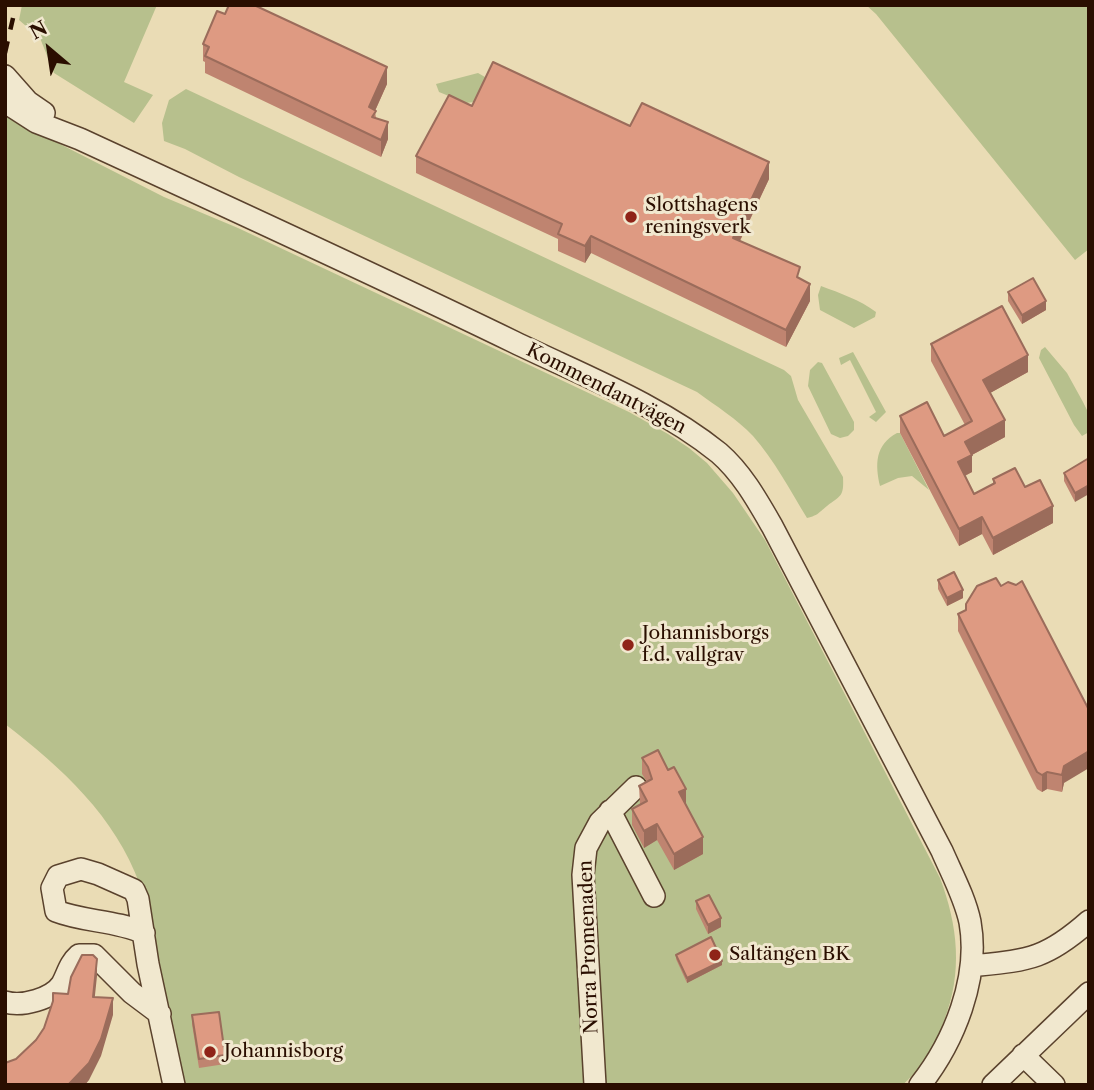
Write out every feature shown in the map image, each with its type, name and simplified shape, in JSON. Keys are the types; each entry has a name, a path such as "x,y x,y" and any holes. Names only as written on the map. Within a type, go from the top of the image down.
{"street":[{"name":"Kommendantvägen","path":"5,76 29,102 80,139"},
{"name":"Kommendantvägen","path":"5,102 36,122 80,139 409,291 626,397 678,423 721,455 749,488 772,526 942,851 970,923 971,966"},
{"name":"Norra Promenaden","path":"595,1085 583,875 586,848 600,822 636,787"},
{"path":"610,811 654,896"},
{"path":"144,933 125,925 68,916 56,911 52,888 58,876 80,869 134,890 138,898 144,933 148,964 174,1085"},
{"path":"920,1085 939,1059 955,1024 971,966 1040,956 1070,937 1089,920"},
{"path":"5,1002 14,1005 55,993 70,964 79,955 94,956 132,993 160,1014"},
{"path":"993,1085 1089,993"},
{"path":"1023,1055 1054,1085"}],"green space":[{"path":"22,5 157,5 124,82 153,95 134,123 54,73 40,38 19,20"},
{"path":"866,5 1089,5 1089,249 1075,260"},
{"path":"478,73 485,77 485,84 474,102 466,103 439,92 436,84"},
{"path":"186,89 784,370 791,376 798,400 843,477 841,495 818,514 807,518 761,445 733,418 697,392 164,141 162,123 169,100"},
{"path":"5,116 164,197 238,228 629,412 668,434 707,463 733,493 765,540 940,878 946,896 956,949 950,1003 931,1052 903,1085 600,1085 589,831 590,1085 182,1085 140,885 129,860 101,815 84,795 47,758 5,724"},
{"path":"821,286 863,304 876,312 875,317 854,328 820,310 818,295"},
{"path":"1045,347 1067,373 1089,414 1089,432 1082,436 1039,358"},
{"path":"853,352 886,412 876,422 869,417 876,412 850,360 841,365 839,358"},
{"path":"818,362 822,363 854,422 854,430 848,436 840,438 831,434 808,386 810,370"},
{"path":"900,433 929,490 912,476 898,478 880,486 878,456 884,443"}],"building":[{"path":"229,5 254,5 387,67 369,107 376,111 372,117 388,122 381,140 205,56 209,47 203,44 217,11 225,14"},
{"name":"Slottshagens reningsverk","path":"493,62 630,126 642,103 769,162 733,238 800,267 797,277 810,284 786,330 591,236 585,246 558,234 562,224 416,156 449,95 472,106"},
{"path":"1033,278 1046,301 1022,315 1008,292"},
{"path":"1002,306 1028,355 983,380 1005,420 965,442 972,455 958,462 974,494 995,483 993,479 1015,468 1025,487 1040,480 1053,506 993,538 982,517 959,529 900,416 927,402 944,436 972,421 931,344"},
{"path":"1089,458 1089,485 1075,493 1064,473"},
{"path":"954,572 963,590 947,598 938,580"},
{"path":"996,578 1001,586 1008,582 1016,585 1022,581 1089,710 1089,751 1064,766 1062,775 1047,772 1042,775 1037,772 958,614 966,610 966,604 977,586"},
{"path":"658,750 668,770 674,767 686,789 679,792 703,837 674,854 657,824 644,831 632,809 647,801 639,786 652,779 642,758"},
{"path":"709,895 721,918 708,925 696,901"},
{"name":"Saltängen BK","path":"711,937 722,961 687,978 676,955"},
{"path":"82,955 93,955 97,959 93,997 113,998 101,1039 89,1063 68,1085 5,1085 5,1063 16,1059 36,1040 44,1028 53,993 68,994 71,977"},
{"path":"219,1012 225,1055 199,1059 192,1015"}],"railway":[{"path":"5,53 16,5"}],"place":[{"name":"Slottshagens reningsverk","path":"631,217"},
{"name":"Johannisborgs f.d. vallgrav","path":"628,645"},
{"name":"Saltängen BK","path":"715,955"},
{"name":"Johannisborg","path":"210,1052"}]}
